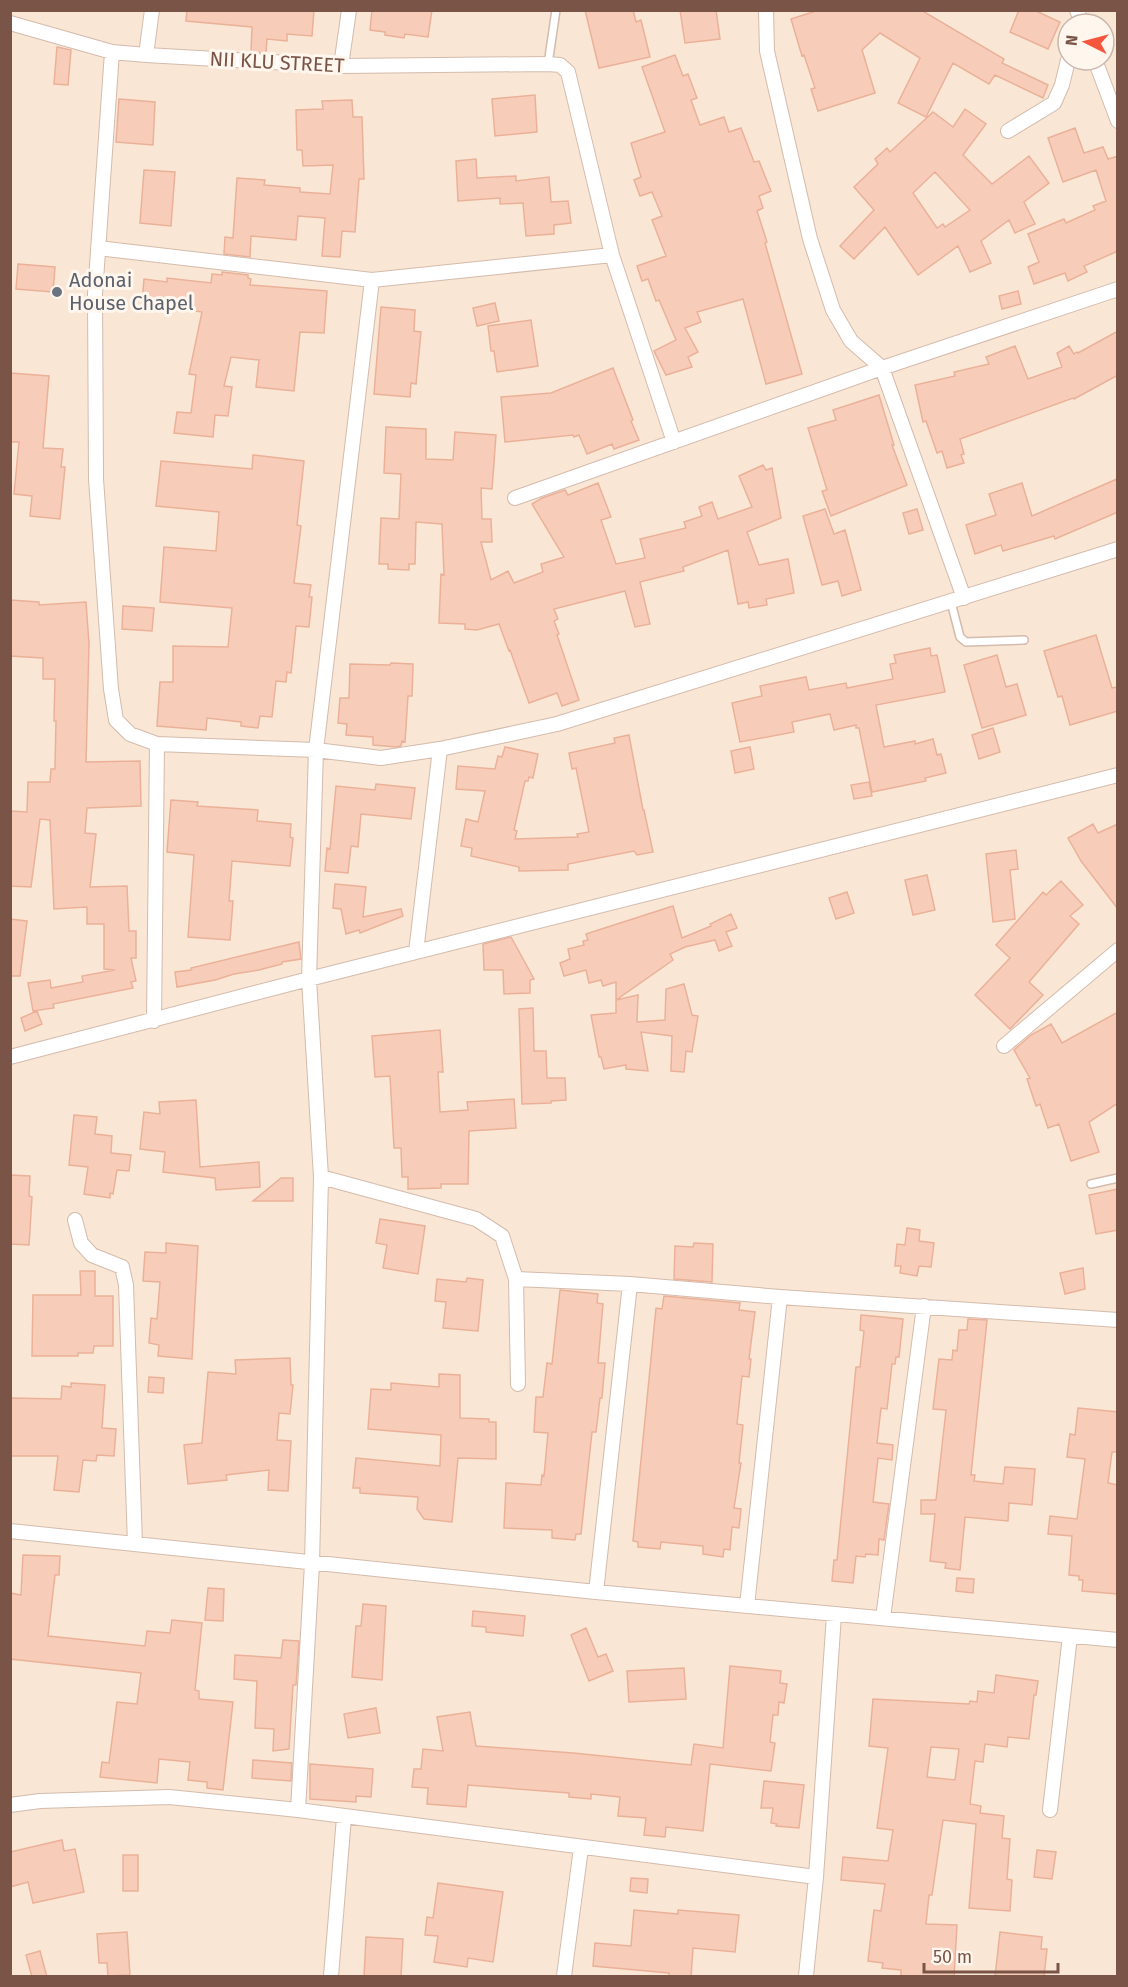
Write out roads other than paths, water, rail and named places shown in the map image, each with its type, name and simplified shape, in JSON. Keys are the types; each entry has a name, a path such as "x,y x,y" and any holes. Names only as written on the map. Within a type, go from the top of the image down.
{"street":[{"path":"146,55 152,10"},
{"path":"342,66 349,10"},
{"path":"766,10 767,51 810,239 833,310 851,341 882,368 957,600"},
{"name":"NII KLU STREET","path":"10,23 112,52 146,55 342,66 548,63"},
{"path":"112,52 95,294 96,479 111,689 116,720 130,734 157,744 316,750 381,758 440,749 557,724 1118,549"},
{"path":"548,63 560,65 568,72 612,255 674,442"},
{"path":"1008,131 1054,103 1065,72"},
{"path":"1100,72 1118,121"},
{"path":"98,248 372,280 612,255"},
{"path":"298,1810 312,1564 321,1177 309,979 316,750 372,280"},
{"path":"515,498 882,368 1118,289"},
{"path":"154,1021 157,744"},
{"path":"416,952 440,749"},
{"path":"10,1057 309,979 1118,775"},
{"path":"1004,1046 1118,950"},
{"path":"321,1177 476,1220 502,1236 516,1279 518,1384"},
{"path":"75,1220 81,1243 92,1255 122,1268 126,1285 135,1544"},
{"path":"516,1279 630,1284 780,1297 1118,1320"},
{"path":"596,1592 630,1284"},
{"path":"747,1606 780,1297"},
{"path":"883,1618 924,1306"},
{"path":"10,1532 596,1592 1118,1640"},
{"path":"806,1977 816,1877 834,1615"},
{"path":"1050,1810 1070,1636"},
{"path":"10,1805 40,1801 169,1797 298,1810 816,1877"},
{"path":"330,1977 344,1816"},
{"path":"564,1977 581,1848"}],"lane":[{"path":"548,63 556,10"},
{"path":"957,600 960,637 966,642 1024,640"},
{"path":"1091,1184 1118,1178"}],"place":[{"name":"Adonai House Chapel","path":"57,292"}]}
